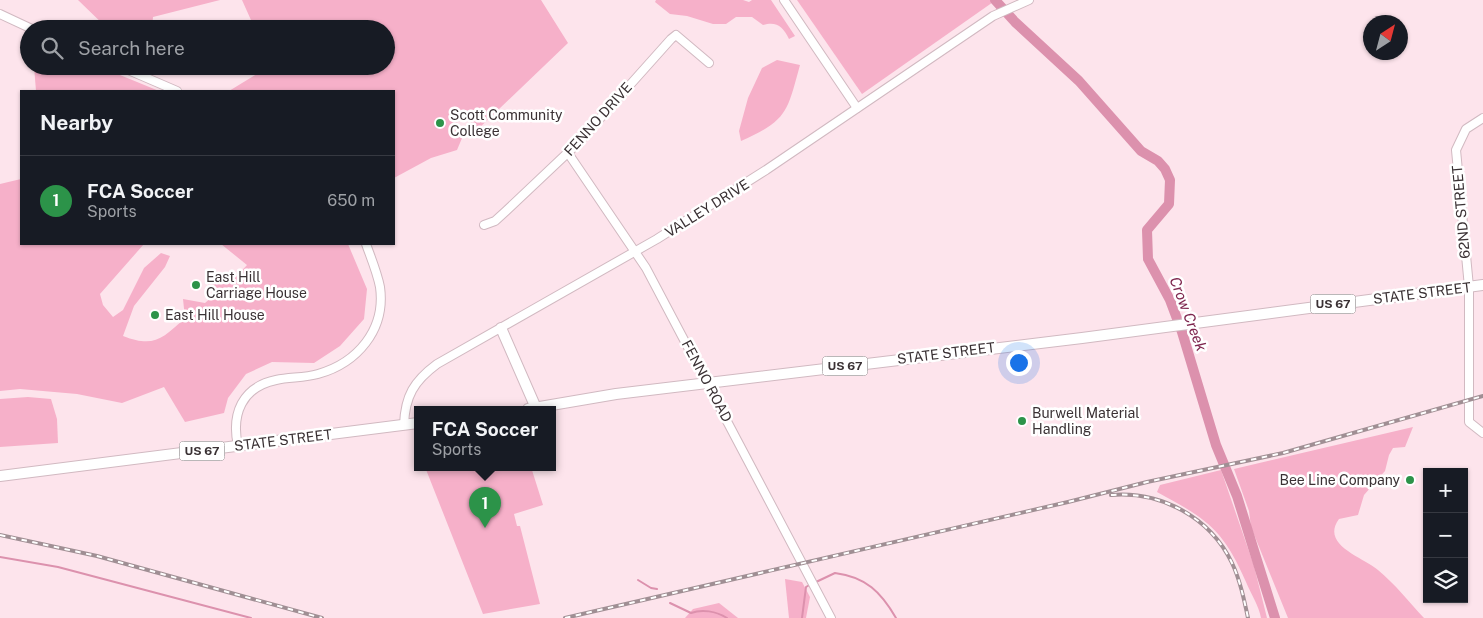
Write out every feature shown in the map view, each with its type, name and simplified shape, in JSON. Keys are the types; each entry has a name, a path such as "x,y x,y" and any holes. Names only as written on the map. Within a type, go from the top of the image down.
{"main road":[{"name":"STATE STREET","path":"549,406 616,394 1082,338 1483,285"},
{"path":"501,328 531,406"},
{"name":"STATE STREET","path":"0,476 414,424"}],"street":[{"path":"784,0 857,108"},
{"name":"VALLEY DRIVE","path":"404,425 405,405 420,378 437,364 635,251 766,170 894,85 992,16 1029,0"},
{"path":"0,14 20,23"},
{"name":"FENNO DRIVE","path":"484,225 495,221 568,153 671,39 676,36 709,63"},
{"path":"140,75 176,90"},
{"name":"62ND STREET","path":"1483,118 1466,129 1456,150 1469,287 1469,422 1483,433"},
{"name":"FENNO ROAD","path":"568,153 635,251 708,383 831,618"},
{"path":"238,446 234,428 236,414 253,390 264,383 314,375 342,365 351,359 369,338 378,318 380,300 376,272 366,245"}],"shaded area":[{"path":"78,0 220,0 153,17 153,20 99,20"},
{"name":"Scott Community College","path":"242,0 541,0 568,43 476,131 469,120 449,114 465,131 457,150 431,158 395,177 395,90 231,90 255,75 395,75 395,20 251,20"},
{"path":"656,0 743,0 749,2 752,0 771,0 795,36 789,39 779,26 772,24 763,25 752,17 736,17 726,24 713,24 687,16 670,14 655,2"},
{"path":"797,0 996,0 862,94"},
{"path":"777,60 800,65 788,104 777,120 756,134 741,141 739,131 748,98 762,68"},
{"path":"35,75 120,75 157,90 36,90"},
{"path":"20,179 20,245 143,245 100,294 103,305 113,317 123,310 144,268 161,253 170,256 165,267 134,306 123,336 134,340 150,341 163,336 185,318 183,299 205,303 214,295 208,284 214,273 233,280 247,265 222,245 348,245 367,289 364,319 340,346 314,363 272,362 246,374 228,398 224,413 185,422 164,387 122,403 77,394 20,389 0,391 0,184"},
{"path":"28,397 51,399 57,419 58,443 0,447 0,399"},
{"path":"1413,427 1405,447 1393,448 1385,471 1364,495 1358,515 1339,519 1335,528 1335,536 1346,549 1384,575 1424,618 1288,618 1251,527 1249,511 1234,469"},
{"path":"1221,470 1254,566 1267,618 1261,618 1257,604 1238,564 1221,537 1201,518 1157,492 1160,485"},
{"path":"427,471 532,471 543,505 514,514 517,526 520,526 540,604 483,614"},
{"path":"785,579 802,582 810,597 806,618 789,618"},
{"path":"719,603 738,618 685,618 693,609"}],"waterway":[{"name":"Crow Creek","path":"995,0 1015,22 1079,81 1141,151 1158,161 1165,169 1170,180 1169,204 1147,230 1148,259 1170,300 1182,332 1216,445 1237,496 1275,618"},
{"path":"0,557 58,567 251,618"},
{"path":"816,582 835,573 856,578 878,593 896,618"},
{"path":"638,580 651,588 657,589"},
{"path":"802,618 806,587 811,584"},
{"path":"670,603 691,613 709,611 727,618"}],"railway":[{"path":"565,618 1147,482 1283,453 1483,396"},
{"path":"1111,495 1148,497 1165,503 1182,510 1211,532 1223,547 1235,569 1248,618"},
{"path":"0,535 97,556 322,618"}],"place":[{"name":"Scott Community College","path":"440,123"},
{"name":"East Hill Carriage House","path":"196,285"},
{"name":"East Hill House","path":"155,315"},
{"name":"Burwell Material Handling","path":"1022,421"},
{"name":"Bee Line Company","path":"1410,480"},
{"name":"FCA Soccer","path":"485,528"}]}
